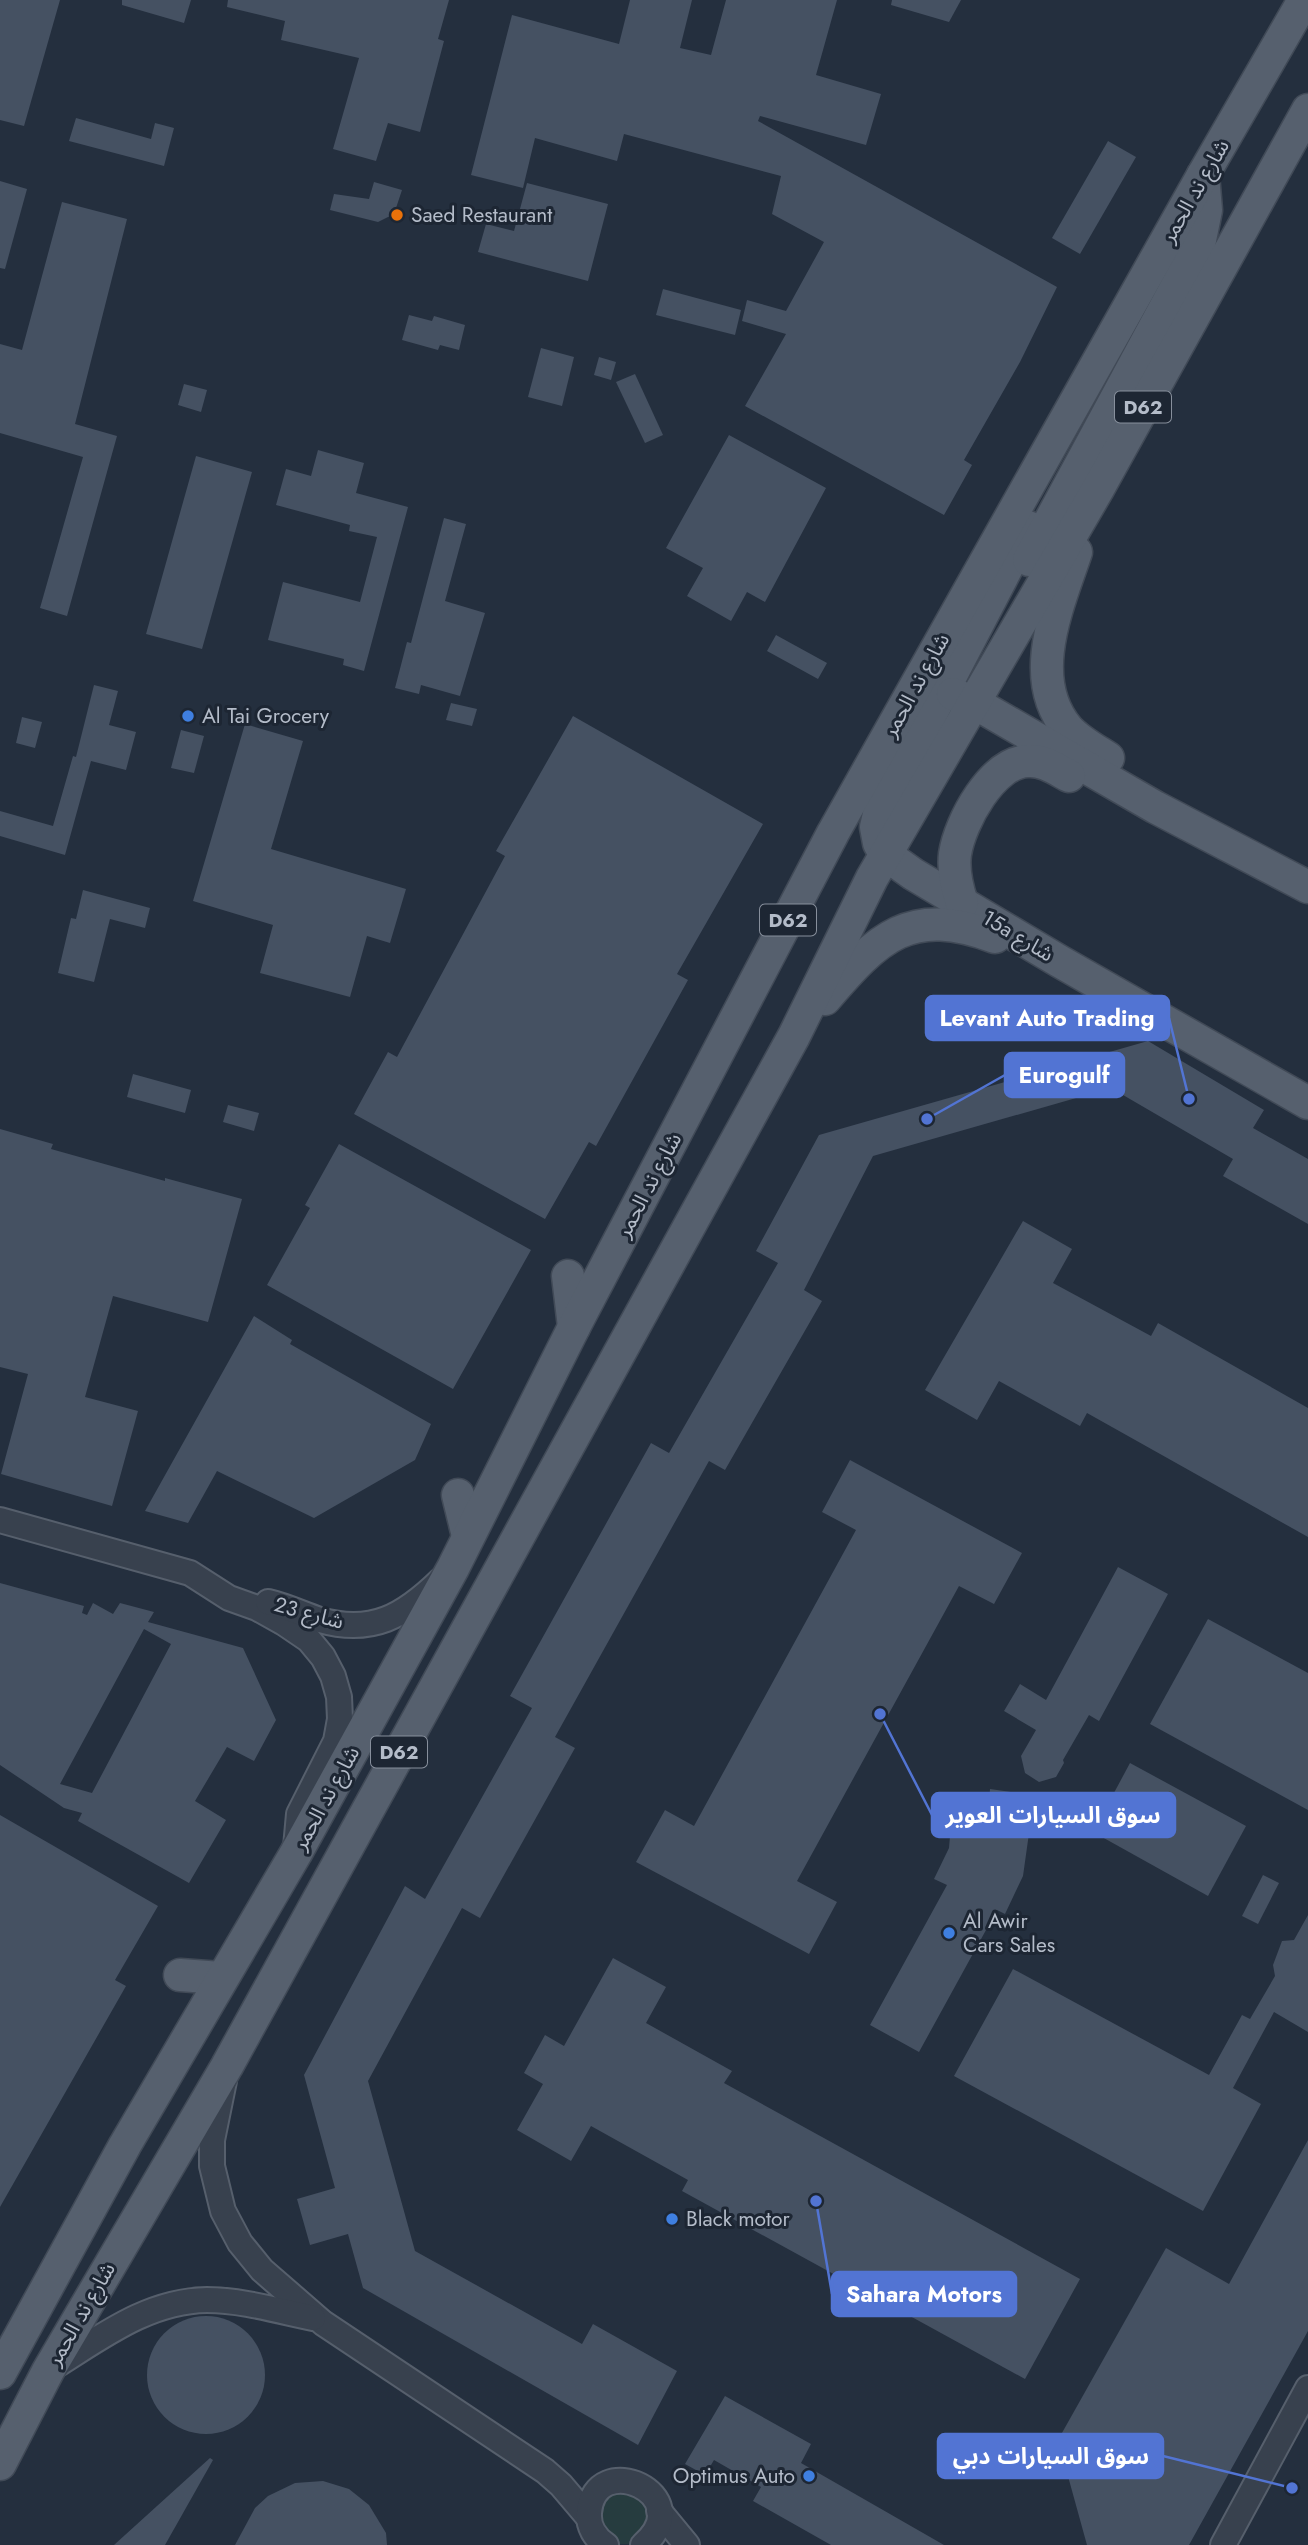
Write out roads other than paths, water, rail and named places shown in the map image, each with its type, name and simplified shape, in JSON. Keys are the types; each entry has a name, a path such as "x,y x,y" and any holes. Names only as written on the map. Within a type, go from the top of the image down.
{"main road":[{"name":"شارع ند الحمر","path":"0,2373 125,2145 296,1853 453,1568 574,1327 834,833 1304,0"},
{"name":"شارع ند الحمر","path":"0,2464 48,2371 227,2066 794,1036 886,854 1098,489 1308,110"},
{"path":"1006,646 993,641 992,629 1199,245 1206,211 1203,175"},
{"path":"886,854 879,842 876,827 879,814 1066,454 1080,411 1080,394"},
{"path":"1098,489 1054,617 1048,641 1048,682 1055,707 1068,729 1081,741 1138,777 1153,795 1155,807"},
{"path":"909,698 942,693 973,702 1155,807 1308,887"},
{"path":"962,903 955,866 961,832 980,797 1009,765 1027,760 1044,763 1103,793 1155,807"},
{"path":"713,1180 717,1155 734,1108 871,858 871,841 859,830 851,828 834,833"},
{"name":"15a شارع","path":"886,854 1059,961 1308,1103"},
{"path":"794,1036 864,954 909,929 935,924 961,926 1059,961"},
{"path":"568,1276 574,1327"},
{"path":"458,1495 468,1536"},
{"path":"180,1975 221,1978"}],"street":[{"name":"شارع 23","path":"0,1520 190,1573 229,1598 266,1613 309,1640 323,1657 333,1676 339,1697 340,1719 336,1741 299,1814 296,1853"},
{"name":"شارع 23","path":"229,1598 274,1604 340,1625 365,1626 388,1620 408,1609 453,1568"},
{"path":"227,2066 212,2140 212,2166 223,2211 240,2243 262,2270 318,2319 545,2471 569,2493 589,2518"},
{"path":"48,2371 126,2321 168,2305 206,2300 245,2303 318,2319"},
{"path":"1223,2545 1308,2388"},
{"path":"545,2471 590,2482 632,2481 645,2487 655,2498 659,2511 658,2524 653,2535 643,2545"},
{"path":"606,2545 593,2533 589,2518 590,2506 603,2487 613,2482"},
{"path":"659,2511 687,2545"},
{"path":"643,2545 654,2545"}],"place":[{"name":"Saed Restaurant","path":"397,215"},
{"name":"Al Tai Grocery","path":"188,716"},
{"name":"Levant Auto Trading","path":"1189,1099"},
{"name":"Eurogulf","path":"927,1119"},
{"name":"سوق السيارات العوير","path":"880,1714"},
{"name":"Al Awir Cars Sales","path":"949,1933"},
{"name":"Sahara Motors","path":"816,2201"},
{"name":"Black motor","path":"672,2219"},
{"name":"Optimus Auto","path":"809,2476"},
{"name":"سوق السيارات دبي","path":"1292,2488"}]}
